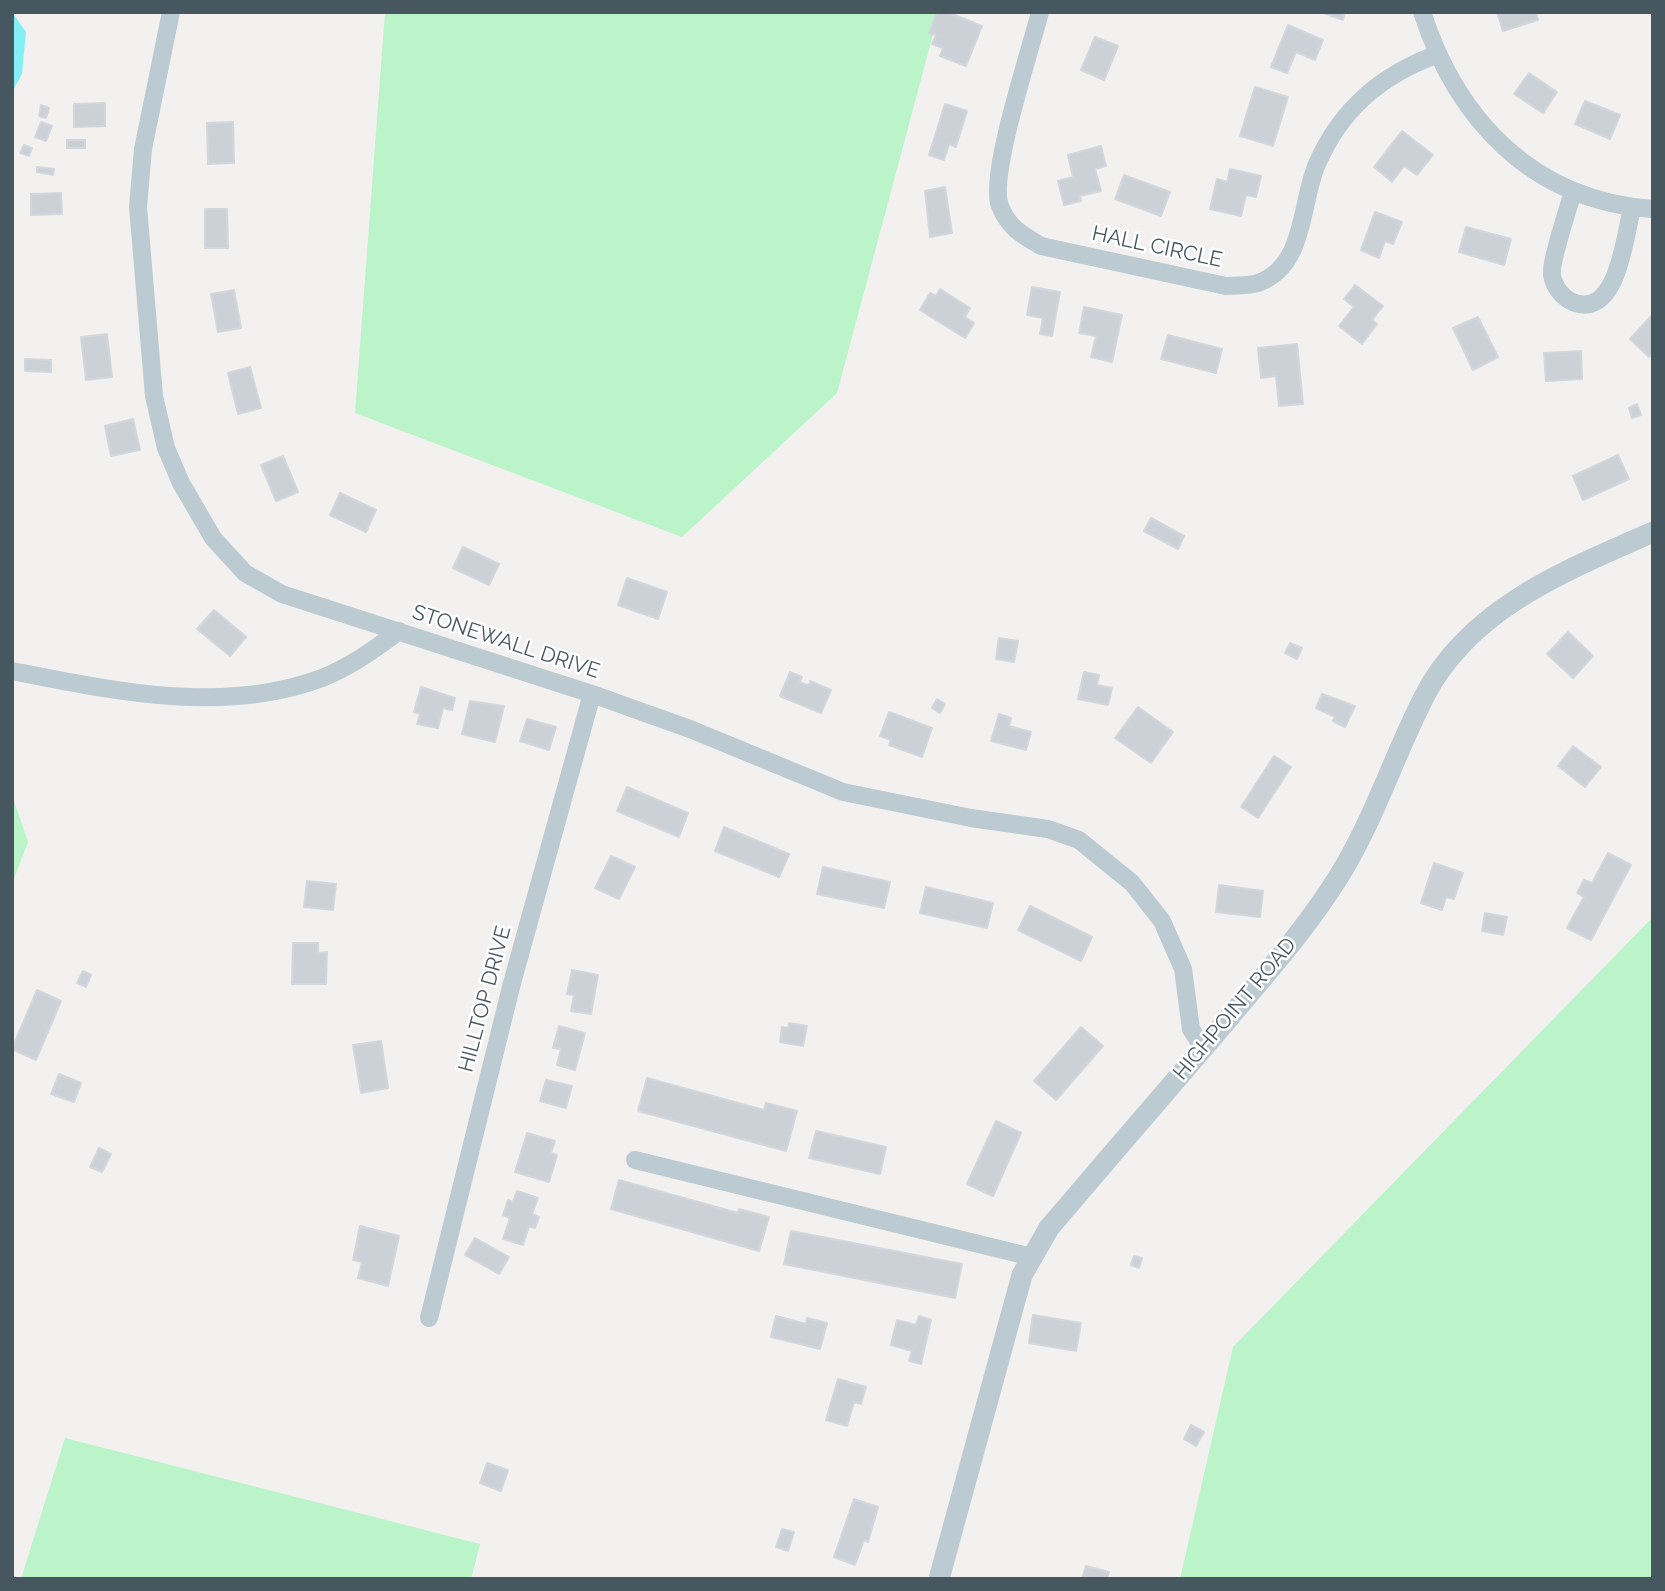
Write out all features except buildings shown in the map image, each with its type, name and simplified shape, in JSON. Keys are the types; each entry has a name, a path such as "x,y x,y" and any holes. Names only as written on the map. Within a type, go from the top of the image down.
{"street":[{"name":"STONEWALL DRIVE","path":"171,12 143,149 138,207 154,396 166,448 181,482 213,538 245,573 282,594 592,694 690,729 843,792 971,818 1048,829 1079,841 1132,883 1162,921 1182,969 1191,1029 1203,1048"},
{"name":"HALL CIRCLE","path":"1040,12 998,173 999,204 1014,230 1041,246 1226,286 1257,284 1278,272 1292,253 1317,164 1343,118 1384,79 1436,55"},
{"path":"1422,12 1436,55 1460,99 1491,136 1530,167 1573,191 1632,208 1653,209"},
{"path":"1573,191 1551,272 1558,292 1576,303 1598,301 1612,289 1632,208"},
{"name":"HIGHPOINT ROAD","path":"939,1579 1022,1275 1049,1228 1274,965 1331,890 1355,848 1426,693 1453,654 1487,620 1522,595 1653,532"},
{"path":"12,671 110,691 232,698 276,692 323,677 363,657 399,631"},
{"name":"HILLTOP DRIVE","path":"429,1318 512,984 592,694"},
{"path":"635,1160 1032,1257"}],"green space":[{"path":"385,12 939,12 837,393 682,537 355,413"},
{"path":"12,795 28,842 12,884"},
{"path":"1653,917 1653,1579 1180,1579 1233,1347"},
{"path":"65,1438 480,1544 471,1579 21,1579"}],"water":[{"path":"12,12 26,32 22,74 12,92"}]}
